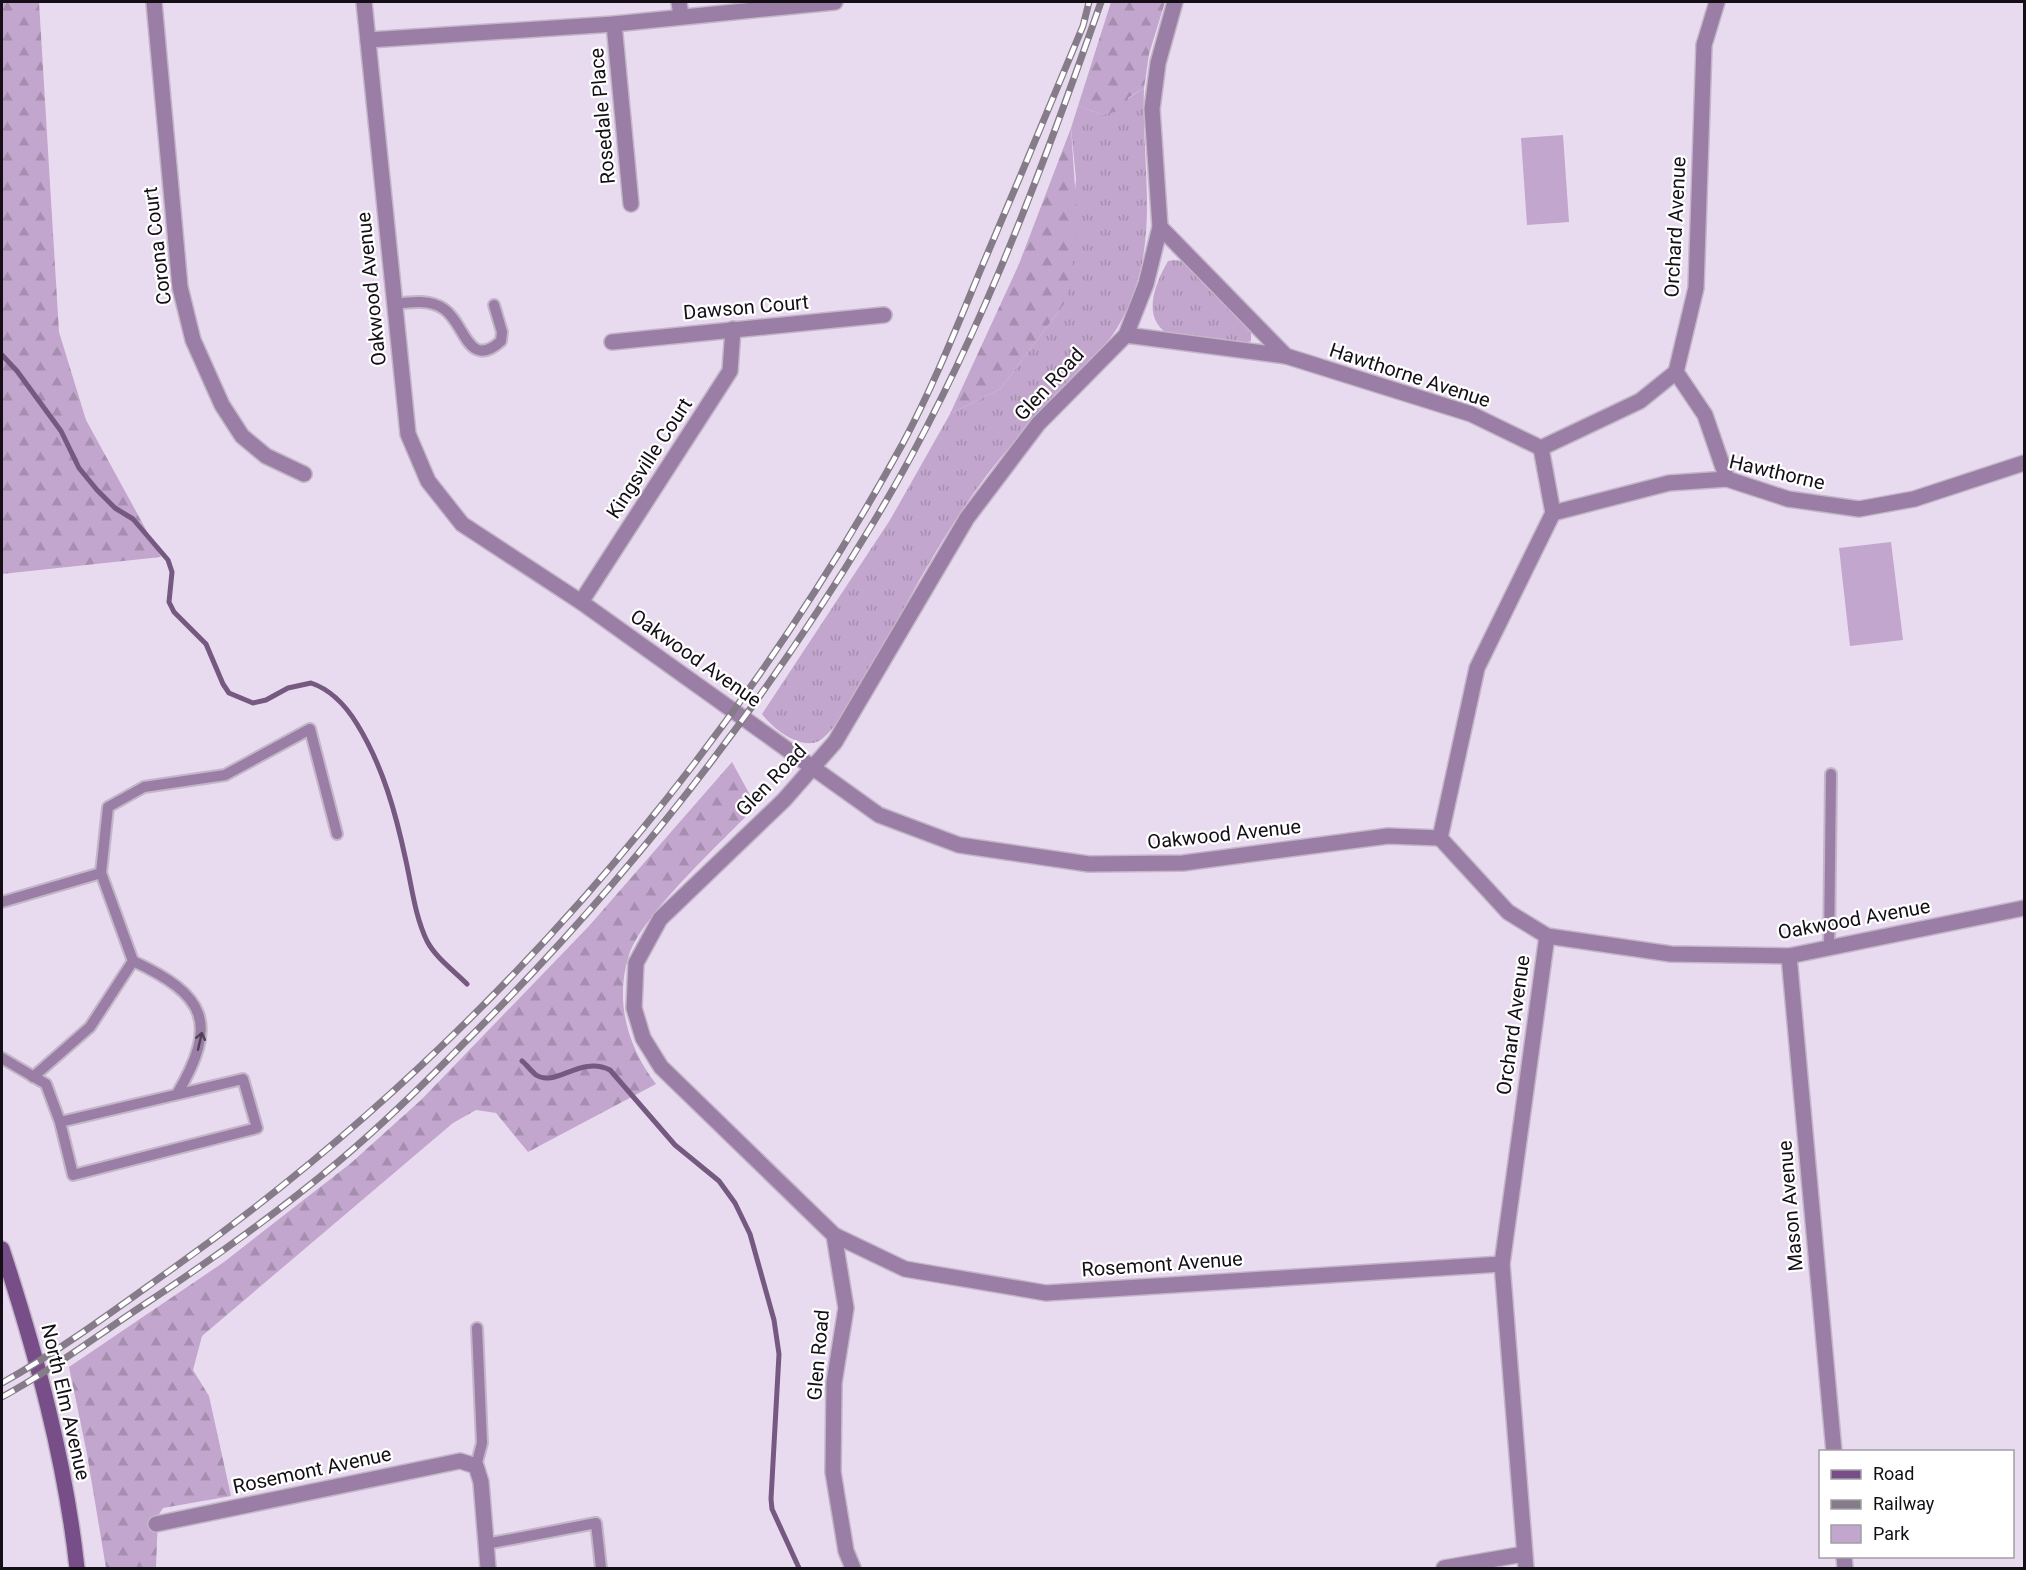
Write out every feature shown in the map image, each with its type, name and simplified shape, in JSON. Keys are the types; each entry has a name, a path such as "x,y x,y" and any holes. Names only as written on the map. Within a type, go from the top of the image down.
{"main road":[{"name":"North Elm Avenue","path":"2,1249 24,1318 60,1459 76,1569"}],"street":[{"name":"Corona Court","path":"154,2 180,286 193,340 222,405 242,436 266,456 304,474"},
{"name":"Oakwood Avenue","path":"364,2 408,434 428,481 462,524 581,602 879,815 959,845 1089,864 1183,863 1388,837 1440,838"},
{"path":"368,40 614,24 680,9 834,2"},
{"name":"Glen Road","path":"853,1569 846,1551 833,1472 834,1383 846,1308 834,1235 661,1067 643,1038 634,1008 636,963 660,919 814,768 836,742 967,518 1038,424 1126,335 1146,284 1160,227 1152,109 1158,63 1175,2"},
{"name":"Orchard Avenue","path":"1677,372 1696,288 1704,45 1717,2"},
{"name":"Rosedale Place","path":"614,24 631,204"},
{"name":"Hawthorne Avenue","path":"1160,227 1286,356"},
{"name":"Dawson Court","path":"612,342 884,315"},
{"name":"Kingsville Court","path":"581,602 730,371 733,329"},
{"name":"Hawthorne Avenue","path":"1126,335 1286,356 1472,414 1541,448"},
{"path":"1440,838 1477,668 1553,513 1541,448 1640,401 1677,372 1705,415 1727,479"},
{"name":"Hawthorne","path":"1553,513 1669,483 1727,479 1788,500 1859,509 1914,499 2025,463"},
{"name":"Orchard Avenue","path":"1440,838 1508,912 1547,936 1502,1264 1525,1561"},
{"name":"Oakwood Avenue","path":"1547,936 1671,954 1789,956 2025,908"},
{"name":"Mason Avenue","path":"1789,956 1834,1450"},
{"name":"Rosemont Avenue","path":"834,1235 905,1269 1046,1293 1502,1264"},
{"name":"Rosemont Avenue","path":"156,1524 460,1461 476,1466"},
{"path":"476,1466 481,1482 488,1569"},
{"path":"1444,1569 1525,1561"}],"lane":[{"path":"393,304 434,303 446,310 471,346 479,351 492,349 501,341 502,332 494,305"},
{"path":"177,1094 200,1044 203,1026 195,1006 185,992 161,975 133,961 101,873 108,807 144,787 225,775 310,729 338,834"},
{"path":"1829,948 1831,774"},
{"path":"2,903 101,873"},
{"path":"33,1077 90,1028 133,961"},
{"path":"2,1058 46,1084 60,1122 73,1175 257,1128 243,1079 60,1122"},
{"path":"476,1466 482,1443 477,1328"},
{"path":"486,1544 596,1523 601,1569"}],"green space":[{"path":"2,2 39,2 59,332 86,420 161,557 2,574"},
{"path":"1111,2 1165,2 1149,54 1144,88 1128,98 1125,109 1103,115 1078,106"},
{"path":"1144,88 1146,236 1133,294 1117,329 1014,442 977,488 934,555 859,690 830,731 819,741 812,743 804,743 780,732 762,714 890,520 950,414 1000,389 1065,303 1076,179 1071,128 1078,106 1103,115"},
{"path":"1071,128 1077,217 1071,282 1065,303 1000,389 950,414 1019,264"},
{"path":"1563,135 1569,222 1527,225 1521,138"},
{"path":"1168,261 1182,261 1191,268 1251,329 1251,341 1245,343 1168,334 1160,327 1153,309 1155,290"},
{"path":"1891,542 1903,640 1850,646 1839,548"},
{"path":"732,762 756,806 667,899 637,938 629,955 623,990 626,1023 638,1055 656,1084 528,1152 496,1113 476,1110 453,1123 202,1336 193,1370 209,1396 231,1496 163,1508 158,1516 156,1568 106,1568 87,1454 69,1367 224,1262 351,1163 421,1100 589,926"}],"waterway":[{"path":"2,355 17,371 61,431 79,468 115,508 133,519 168,560 172,572 169,602 174,612 206,644 229,693 253,703 266,700 288,688 311,683 332,694 348,711 366,740 388,791 417,912 427,941 440,958 467,984"},
{"path":"522,1061 536,1075 544,1078 552,1078 589,1066 599,1066 610,1070 675,1145 719,1181 735,1203 750,1234 774,1320 779,1354 772,1509 799,1568"}],"railway":[{"path":"2,1383 67,1343 172,1269 283,1185 389,1095 489,999 584,898 673,791 756,679 833,563 903,443 955,332 1083,26 1089,2"},
{"path":"2,1397 55,1365 265,1220 314,1182 387,1119 522,984 631,862 683,798 733,733 827,598 906,466 939,402 999,271 1027,204 1101,2"}]}
